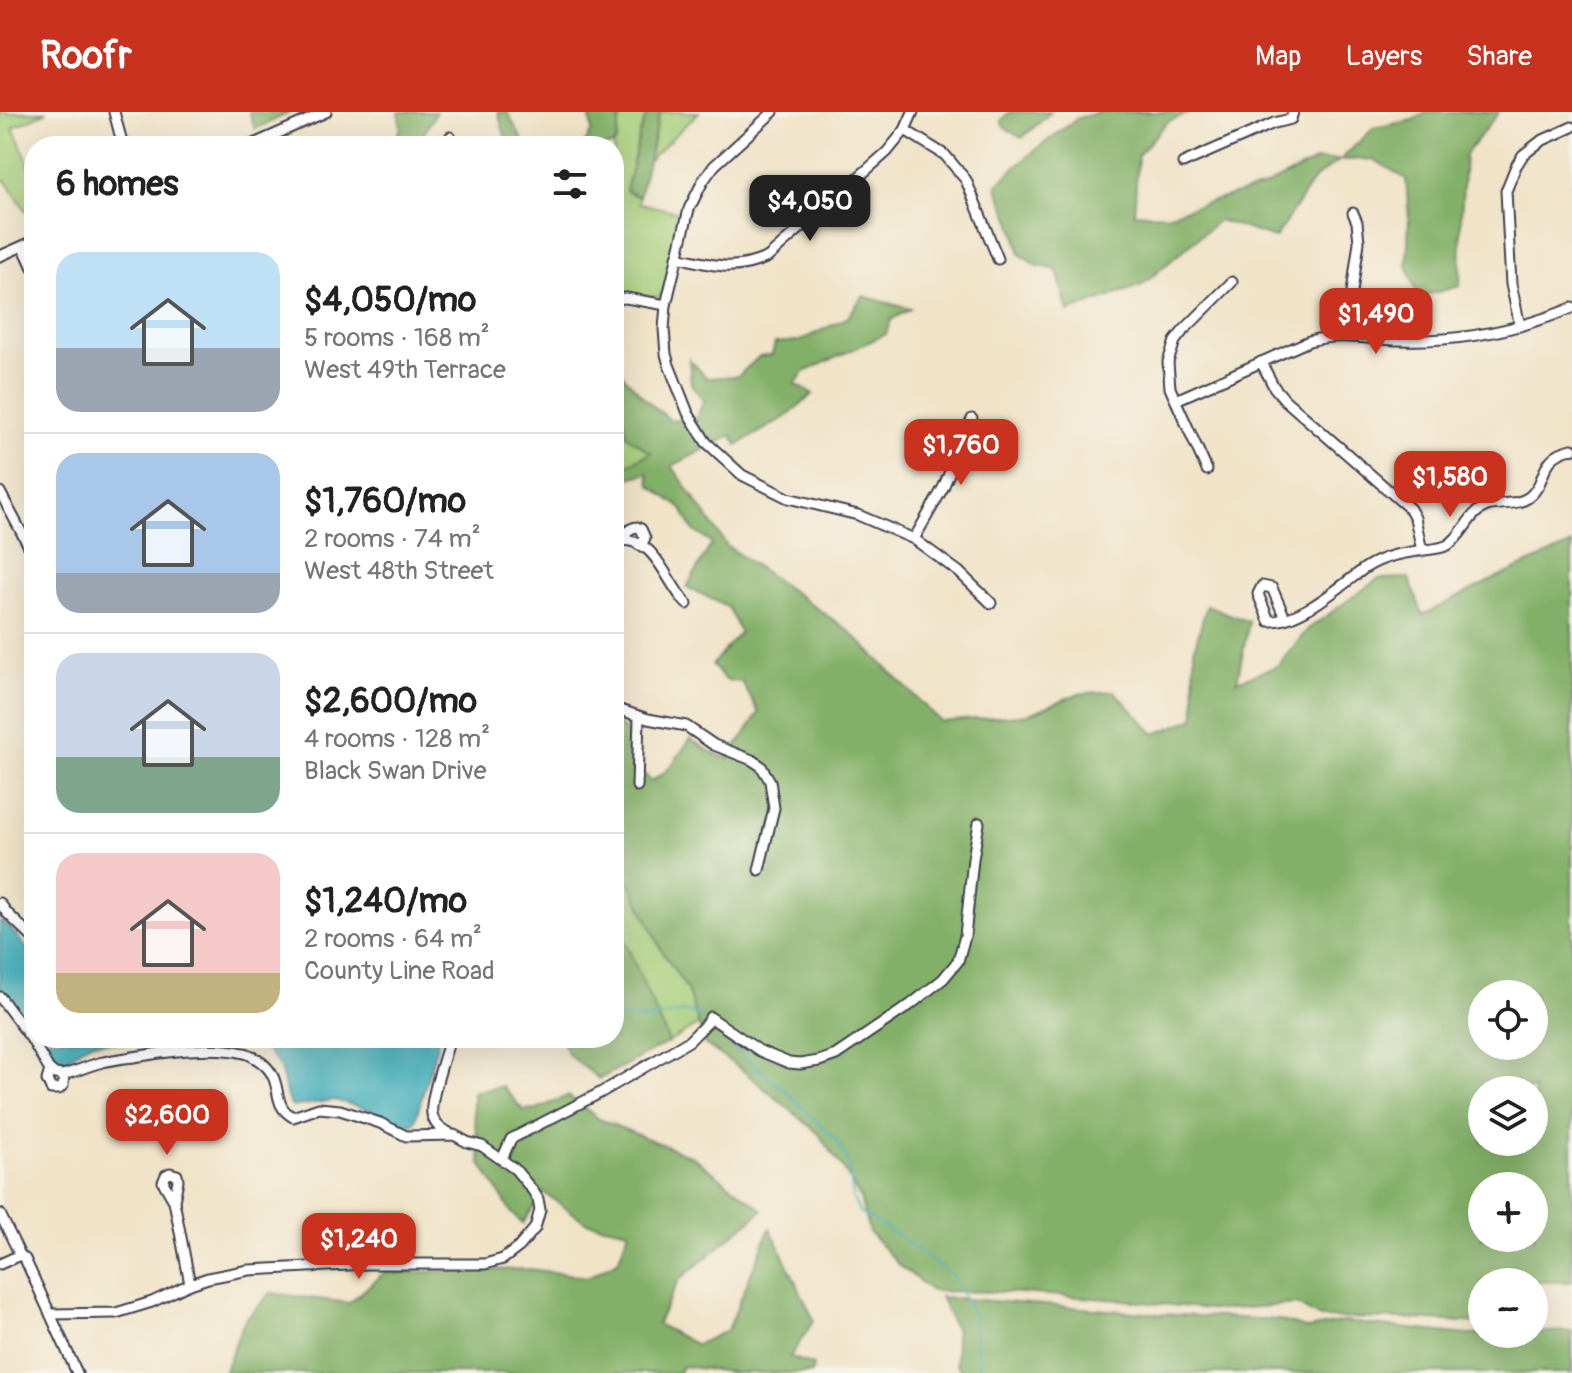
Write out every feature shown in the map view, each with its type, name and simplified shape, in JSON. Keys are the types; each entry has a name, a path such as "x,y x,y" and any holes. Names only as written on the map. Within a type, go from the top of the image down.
{"street":[{"path":"114,112 120,136"},
{"path":"280,136 326,112"},
{"path":"773,112 726,154 703,181 689,209 666,305 664,342 669,365 688,413 706,442 742,475 788,498 858,515 914,539 959,572 991,603"},
{"path":"677,257 723,267 747,265 768,257 887,152 905,130 913,112"},
{"path":"1183,163 1292,115"},
{"path":"1520,326 1511,284 1506,191 1523,155 1541,141 1572,127"},
{"path":"905,130 945,155 966,180 998,259"},
{"path":"1346,335 1359,242 1353,213"},
{"path":"0,256 23,246"},
{"path":"1207,470 1170,388 1167,371 1175,341 1232,282"},
{"path":"624,298 666,305"},
{"path":"1176,400 1309,341 1325,337 1346,335 1404,341 1466,337 1520,326 1572,308"},
{"path":"1261,362 1285,400 1410,509 1422,551"},
{"path":"914,539 943,488 972,419"},
{"path":"1285,618 1319,602 1379,561 1446,546 1481,508 1521,501 1530,496 1548,462 1563,451 1572,449"},
{"path":"0,492 24,537"},
{"path":"639,545 645,538 637,527 629,530 626,539 639,545 646,548 659,560 687,604"},
{"path":"624,712 686,726 714,745 761,766 770,781 774,808 759,870"},
{"path":"637,786 639,717"},
{"path":"502,1159 511,1139 600,1093 689,1041 710,1017 760,1051 800,1064 836,1055 910,1005 943,979 958,961 965,936 979,823"},
{"path":"0,903 24,929"},
{"path":"0,997 24,1029"},
{"path":"37,1048 50,1070 64,1075 101,1062 159,1052 242,1052 251,1055 271,1072 280,1105 293,1117 319,1108 340,1110 380,1123 406,1136 454,1135"},
{"path":"51,1314 116,1313 152,1302 190,1284 225,1273 249,1270 367,1264 485,1264 503,1259 526,1241 535,1228 540,1210 538,1199 525,1180 502,1159 482,1146 441,1130 436,1124 431,1111 447,1048"},
{"path":"50,1070 47,1080 51,1089 59,1089 63,1085 64,1075"},
{"path":"174,1201 190,1284"},
{"path":"0,1214 20,1255 25,1259 77,1373"},
{"path":"0,1264 20,1255"}],"green space":[{"path":"0,112 47,112 13,127 24,153 24,208 5,180 0,180"},
{"path":"249,112 291,112 255,129"},
{"path":"398,112 436,112 423,136 396,136 401,128"},
{"path":"498,112 507,112 520,136 505,136"},
{"path":"589,112 621,112 617,136 589,136 592,131"},
{"path":"621,112 648,112 626,191 639,197 639,203 683,213 666,291 660,297 624,294 624,136 617,136"},
{"path":"648,112 660,112 639,197 626,191"},
{"path":"660,112 699,112 648,161"},
{"path":"1009,112 1051,112 1022,138 1004,127 1001,121"},
{"path":"1100,112 1191,112 1167,122 1138,155 1134,213 1166,215 1265,186 1317,160 1340,160 1314,179 1275,238 1219,220 1142,285 1068,312 1057,270 1035,265 1020,254 1012,223 996,185 1078,118"},
{"path":"1425,112 1499,112 1465,155 1460,286 1418,297 1407,265 1409,219 1406,179 1373,159 1340,160 1374,128 1413,120"},
{"path":"863,296 910,309 891,320 886,334 804,372 795,384 813,394 784,418 737,445 732,435 672,466 727,546 848,630 941,722 1029,714 1077,694 1114,691 1155,734 1195,718 1194,650 1207,605 1249,622 1237,681 1278,666 1308,629 1378,579 1409,578 1423,615 1572,544 1572,1282 1548,1282 1548,1268 1468,1268 1468,1322 1320,1318 1296,1304 1218,1310 1004,1292 932,1291 899,1265 869,1232 860,1198 818,1133 746,1073 705,1044 687,989 662,951 624,870 624,730 642,772 651,781 670,767 691,739 728,759 759,713 742,682 725,680 712,665 740,632 728,607 687,587 712,543 693,530 682,509 650,485 648,473 624,479 624,466 651,453 627,436 624,376 670,420 695,420 704,401 691,384 689,359 707,378 738,376 759,357 772,355 775,343 800,341 847,318"},
{"path":"624,422 651,453 624,466"},
{"path":"624,869 662,951 687,989 700,1023 669,1042 624,940"},
{"path":"624,940 669,1042 599,1079 568,1054 565,1048 624,1048"},
{"path":"502,1086 523,1110 537,1109 568,1096 599,1119 693,1157 763,1210 679,1280 657,1324 696,1345 728,1330 770,1228 814,1320 790,1357 813,1365 812,1373 736,1373 682,1366 679,1373 224,1373 244,1321 271,1293 349,1303 384,1273 529,1269 588,1277 618,1261 629,1231 586,1222 544,1193 523,1223 512,1213 481,1164 473,1108 473,1092"},
{"path":"940,1297 1279,1320 1308,1329 1344,1322 1468,1335 1468,1348 1548,1348 1548,1332 1572,1331 1572,1373 963,1373 956,1363 956,1331"}],"water":[{"path":"0,921 24,945 24,1016 0,987"},
{"path":"45,1048 81,1048 63,1063"},
{"path":"436,1048 416,1118 414,1123 405,1127 370,1110 334,1100 292,1107 277,1062 263,1049"}],"waterway":[{"path":"624,1017 641,1020 684,1012 694,1013 706,1020"},
{"path":"710,1025 727,1043 786,1091 837,1141 849,1165 853,1199 859,1212 953,1276 974,1316 980,1373"}]}
